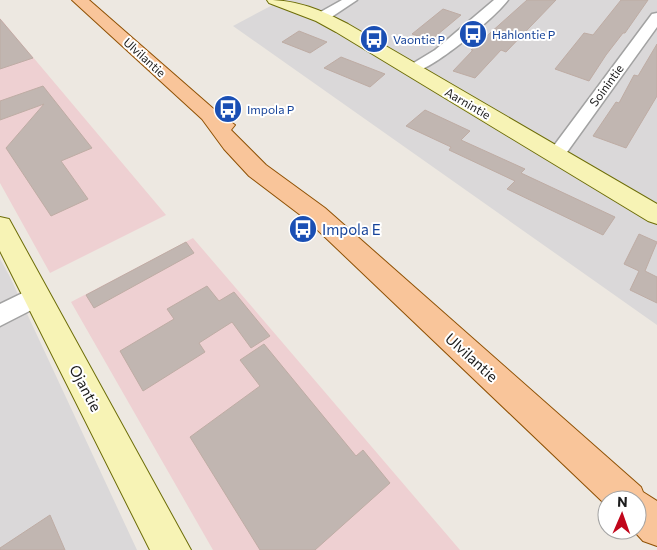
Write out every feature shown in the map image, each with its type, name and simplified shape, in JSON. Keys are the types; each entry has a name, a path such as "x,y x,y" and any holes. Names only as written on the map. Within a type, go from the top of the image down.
{"main road":[{"name":"Ulvilantie","path":"80,0 209,115 223,136 253,166 288,196 316,214 617,490"},
{"path":"647,518 657,527"}],"street":[{"name":"Aarnintie","path":"275,0 322,17 657,214"},
{"path":"322,17 351,0"},
{"path":"412,70 440,53 502,0"},
{"name":"Soinintie","path":"556,155 657,16"},
{"name":"Ojantie","path":"0,226 171,550"},
{"path":"0,316 37,296"}],"shaded area":[{"path":"282,0 657,0 657,325 233,26"},
{"path":"0,18 166,215 50,273 0,183"},
{"path":"193,238 460,550 213,550 71,302"},
{"path":"0,259 9,275 137,550 0,550"}],"building":[{"path":"527,0 556,0 506,52 501,50 475,78 453,71 473,50 471,50"},
{"path":"621,0 648,0 625,33 623,33 606,55 589,81 555,69 584,33 593,35"},
{"path":"443,9 461,15 431,40 412,34"},
{"path":"0,19 33,58 0,69"},
{"path":"299,31 327,42 310,53 282,42"},
{"path":"657,44 657,96 626,148 593,136 616,102 619,103 634,75 638,76"},
{"path":"341,57 385,74 370,87 324,68"},
{"path":"43,86 92,148 61,161 88,199 51,216 6,148 44,104 0,120 0,101"},
{"path":"425,110 470,131 461,140 525,169 521,173 615,217 603,235 507,189 515,181 449,150 451,147 406,126"},
{"path":"639,234 657,242 645,271 657,277 657,303 630,290 639,271 624,264"},
{"path":"186,242 194,253 94,308 86,295"},
{"path":"207,286 219,301 234,292 270,336 251,348 232,322 199,343 205,352 143,391 120,351 174,319 167,309"},
{"path":"264,344 356,456 363,450 390,483 315,550 260,550 190,437 260,386 240,360"},
{"path":"50,515 65,550 0,550 0,548"}],"place":[{"name":"Hahlontie P","path":"473,34"},
{"name":"Vaontie P","path":"374,39"},
{"name":"Impola P","path":"228,109"},
{"name":"Impola E","path":"303,229"}]}
